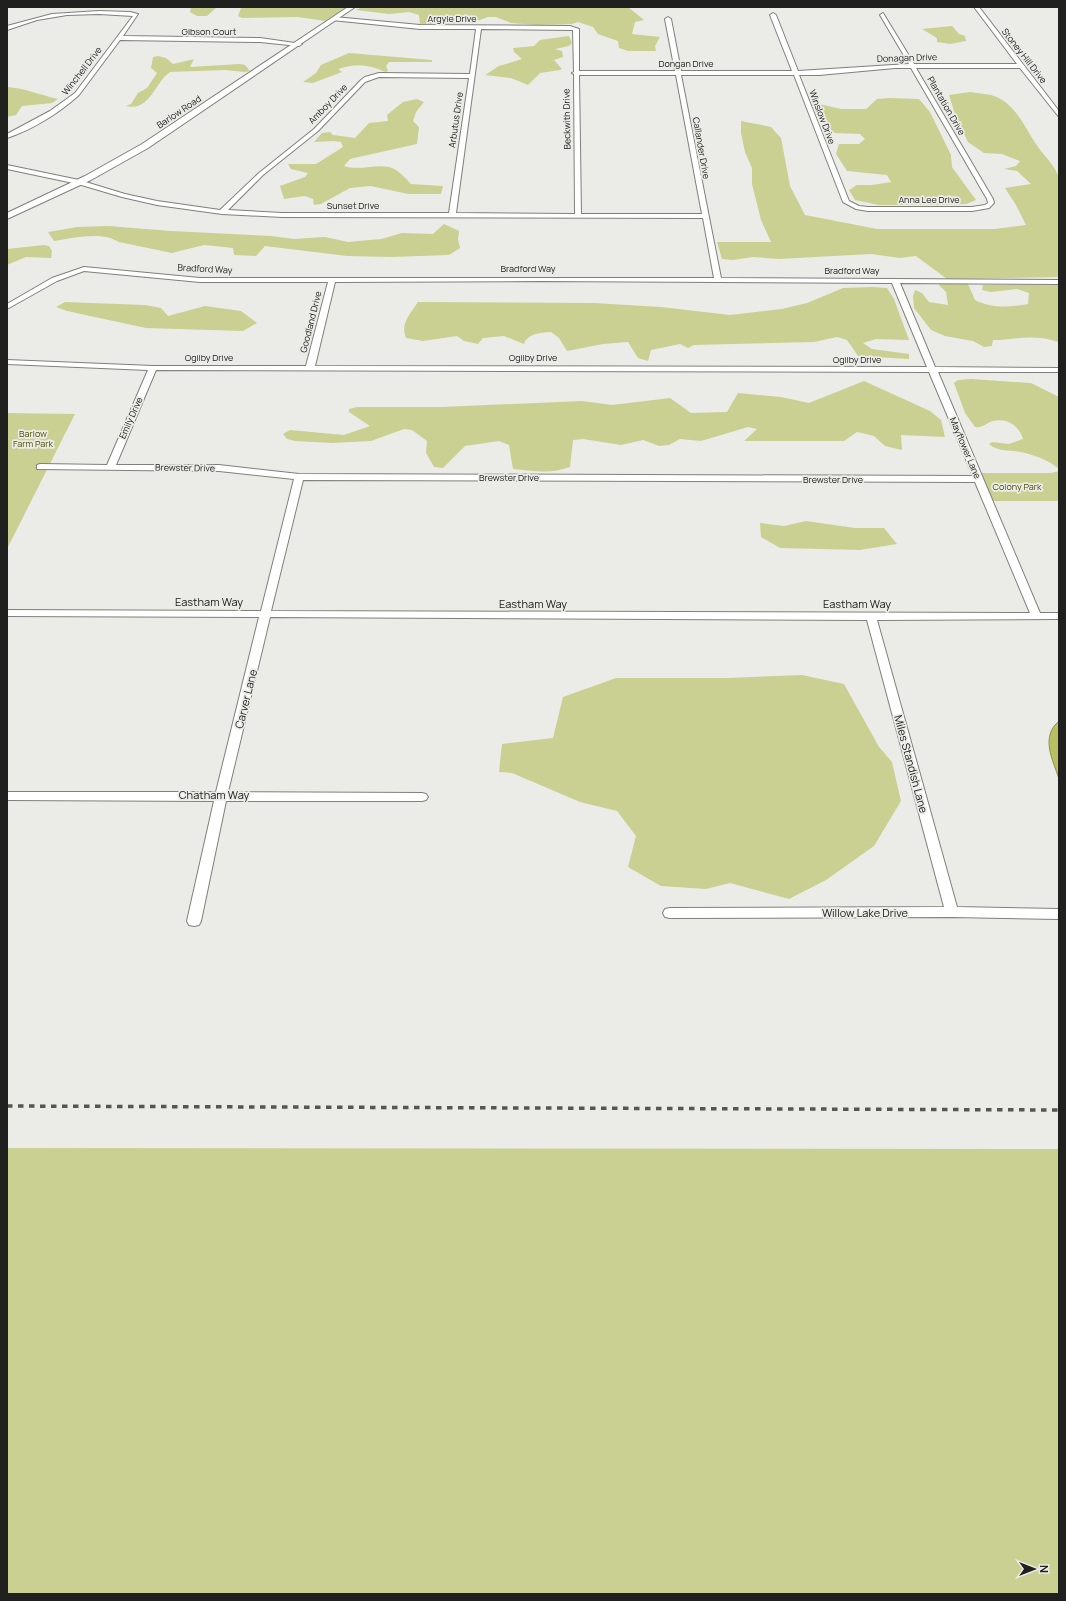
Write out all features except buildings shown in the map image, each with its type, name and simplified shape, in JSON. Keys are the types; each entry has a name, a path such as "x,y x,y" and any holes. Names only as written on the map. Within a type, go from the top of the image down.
{"street":[{"name":"Barlow Road","path":"7,216 79,182 145,146 352,7"},
{"name":"Stoney Hill Drive","path":"976,7 1059,115"},
{"name":"Winchell Drive","path":"7,28 35,19 65,14 135,13 136,16 77,94 68,102 43,118 7,136"},
{"name":"Winslow Drive","path":"773,15 843,197 851,206 868,209"},
{"name":"Plantation Drive","path":"883,15 990,199 991,203 989,206"},
{"name":"Argyle Drive","path":"334,19 406,27 570,28"},
{"name":"Callander Drive","path":"668,19 718,280"},
{"name":"Arbutus Drive","path":"452,215 479,28"},
{"name":"Beckwith Drive","path":"570,28 576,30 578,215"},
{"name":"Gibson Court","path":"119,38 267,41 299,44"},
{"name":"Donagan Drive","path":"796,73 840,72 912,66 1020,66"},
{"name":"Dongan Drive","path":"576,73 796,73"},
{"name":"Amboy Drive","path":"222,212 261,174 316,130 367,78 379,75 472,76"},
{"name":"Sunset Drive","path":"7,167 79,182 137,199 222,212 282,215 705,216"},
{"name":"Anna Lee Drive","path":"868,209 976,209 989,206"},
{"name":"Bradford Way","path":"7,307 58,278 84,269 200,280 419,279 1059,282"},
{"name":"Goodland Drive","path":"310,368 332,280"},
{"name":"Mayflower Lane","path":"894,281 1036,615"},
{"name":"Ogilby Drive","path":"7,362 153,368 1059,370"},
{"name":"Emily Drive","path":"110,467 153,368"},
{"name":"Brewster Drive","path":"40,467 219,468 299,476 978,480"},
{"name":"Carver Lane","path":"194,921 221,795 299,476"},
{"name":"Eastham Way","path":"7,614 871,617 1059,616"},
{"name":"Miles Standish Lane","path":"871,617 952,912"},
{"name":"Chatham Way","path":"7,796 221,795 422,797"},
{"name":"Willow Lake Drive","path":"670,912 952,912 1059,914"}],"green space":[{"path":"191,7 217,7 207,16 197,16 190,12"},
{"path":"347,7 325,21 298,17 242,18 238,16 241,8"},
{"path":"362,7 628,7 644,20 635,22 632,34 660,37 655,46 656,51 628,51 619,48 618,41 598,34 593,27 578,22 572,24 537,25 511,23 496,17 488,17 471,23 420,25 419,15 409,12 389,14 356,10"},
{"path":"952,26 959,34 965,36 966,41 950,44 937,42 937,38 922,29"},
{"path":"569,36 572,43 569,46 555,49 562,51 563,57 554,60 562,69 540,73 528,85 511,78 485,75 499,66 522,59 514,52 513,48 534,46 540,40"},
{"path":"349,53 432,60 432,62 389,62 386,66 388,71 385,72 373,67 356,65 338,69 342,72 313,83 303,82 316,73 321,65"},
{"path":"158,56 166,58 173,64 194,59 190,67 240,64 245,65 250,71 225,70 170,72 160,82 147,101 134,107 126,106 131,104 138,93 147,88 157,73 151,68 153,57"},
{"path":"7,87 26,90 58,99 52,103 22,106 16,115 7,117"},
{"path":"970,92 991,95 1007,104 1019,117 1057,173 1059,178 1059,277 947,279 916,256 900,258 871,254 779,259 753,257 733,260 722,259 717,242 771,242 761,220 752,184 752,168 745,152 741,133 741,121 771,127 781,138 790,186 805,215 877,229 995,229 1026,225 1005,188 1031,184 1017,171 1004,169 1016,166 1020,161 1002,154 984,153 968,142 955,114 949,95"},
{"path":"417,99 424,102 416,112 413,121 419,127 417,144 350,159 344,166 356,168 378,166 389,167 398,172 411,184 443,186 441,194 408,194 371,186 350,188 321,204 314,205 313,199 305,196 284,199 280,186 305,177 308,173 291,169 288,164 316,164 343,147 341,142 314,142 322,133 330,132 333,135 355,138 369,123 388,121 387,115 403,102"},
{"path":"877,99 919,99 930,112 951,155 952,167 976,200 966,204 879,205 855,200 849,190 857,185 872,185 891,182 887,175 847,171 836,154 839,144 859,144 865,139 860,134 835,133 825,125 819,104 841,109 866,109"},
{"path":"444,224 459,231 458,239 460,248 449,255 391,257 347,256 265,246 256,256 234,255 233,248 204,245 172,253 96,236 54,241 48,232 77,227 108,226 271,236 294,239 325,237 348,242 381,239 402,233 433,234"},
{"path":"44,245 49,246 52,251 51,258 26,257 7,265 7,249"},
{"path":"937,283 968,284 975,300 995,306 1028,304 1029,293 1017,289 991,292 982,290 983,285 1059,285 1059,342 1043,338 1005,339 993,340 992,346 984,347 973,341 945,336 931,330 914,308 913,296 915,290 922,293 929,302 948,305 946,292"},
{"path":"843,288 887,288 894,299 909,340 876,339 863,343 872,349 909,354 909,359 858,356 847,340 837,337 814,342 694,345 688,348 680,344 651,350 648,361 638,358 628,342 603,344 567,351 559,338 551,332 539,333 531,336 524,344 504,336 483,338 478,344 464,341 457,336 423,341 406,338 404,333 407,319 418,302 594,303 661,307 730,315 782,309 807,303"},
{"path":"65,302 145,305 161,308 168,316 205,306 241,311 257,323 243,331 146,328 67,311 56,307"},
{"path":"971,379 1031,383 1059,397 1059,469 1047,461 1034,456 1020,452 997,449 989,444 992,442 1009,444 1023,439 1019,430 1008,422 998,420 975,427 965,413 954,383 958,380"},
{"path":"864,381 930,411 941,420 945,437 901,435 902,450 885,446 874,436 857,432 844,441 744,441 757,429 748,427 701,441 680,439 669,445 659,446 643,440 621,445 583,439 573,440 570,467 556,471 527,471 513,469 509,445 499,441 465,446 443,468 434,467 426,453 427,441 412,430 404,429 371,441 332,443 295,441 287,439 283,434 290,430 344,435 370,426 349,412 349,409 357,407 441,407 582,401 612,405 670,398 691,413 727,412 738,393 781,397 809,403"},
{"name":"Barlow Farm Park","path":"7,413 75,414 7,549"},
{"name":"Colony Park","path":"1059,471 1059,501 988,501 976,473 1051,473"},
{"path":"806,521 855,528 884,528 897,544 860,550 780,548 761,537 760,523 784,526"},
{"path":"802,675 844,684 879,747 892,762 901,801 874,846 826,880 789,899 730,883 706,889 661,886 628,867 636,836 617,811 580,802 512,773 499,772 502,744 553,738 563,697 616,678 728,678"},
{"path":"7,1148 1059,1149 1059,1594 7,1594"}],"shaded area":[{"path":"1059,721 1059,779 1051,757 1049,741 1053,727"}],"railway":[{"path":"7,1106 1059,1110"}]}
